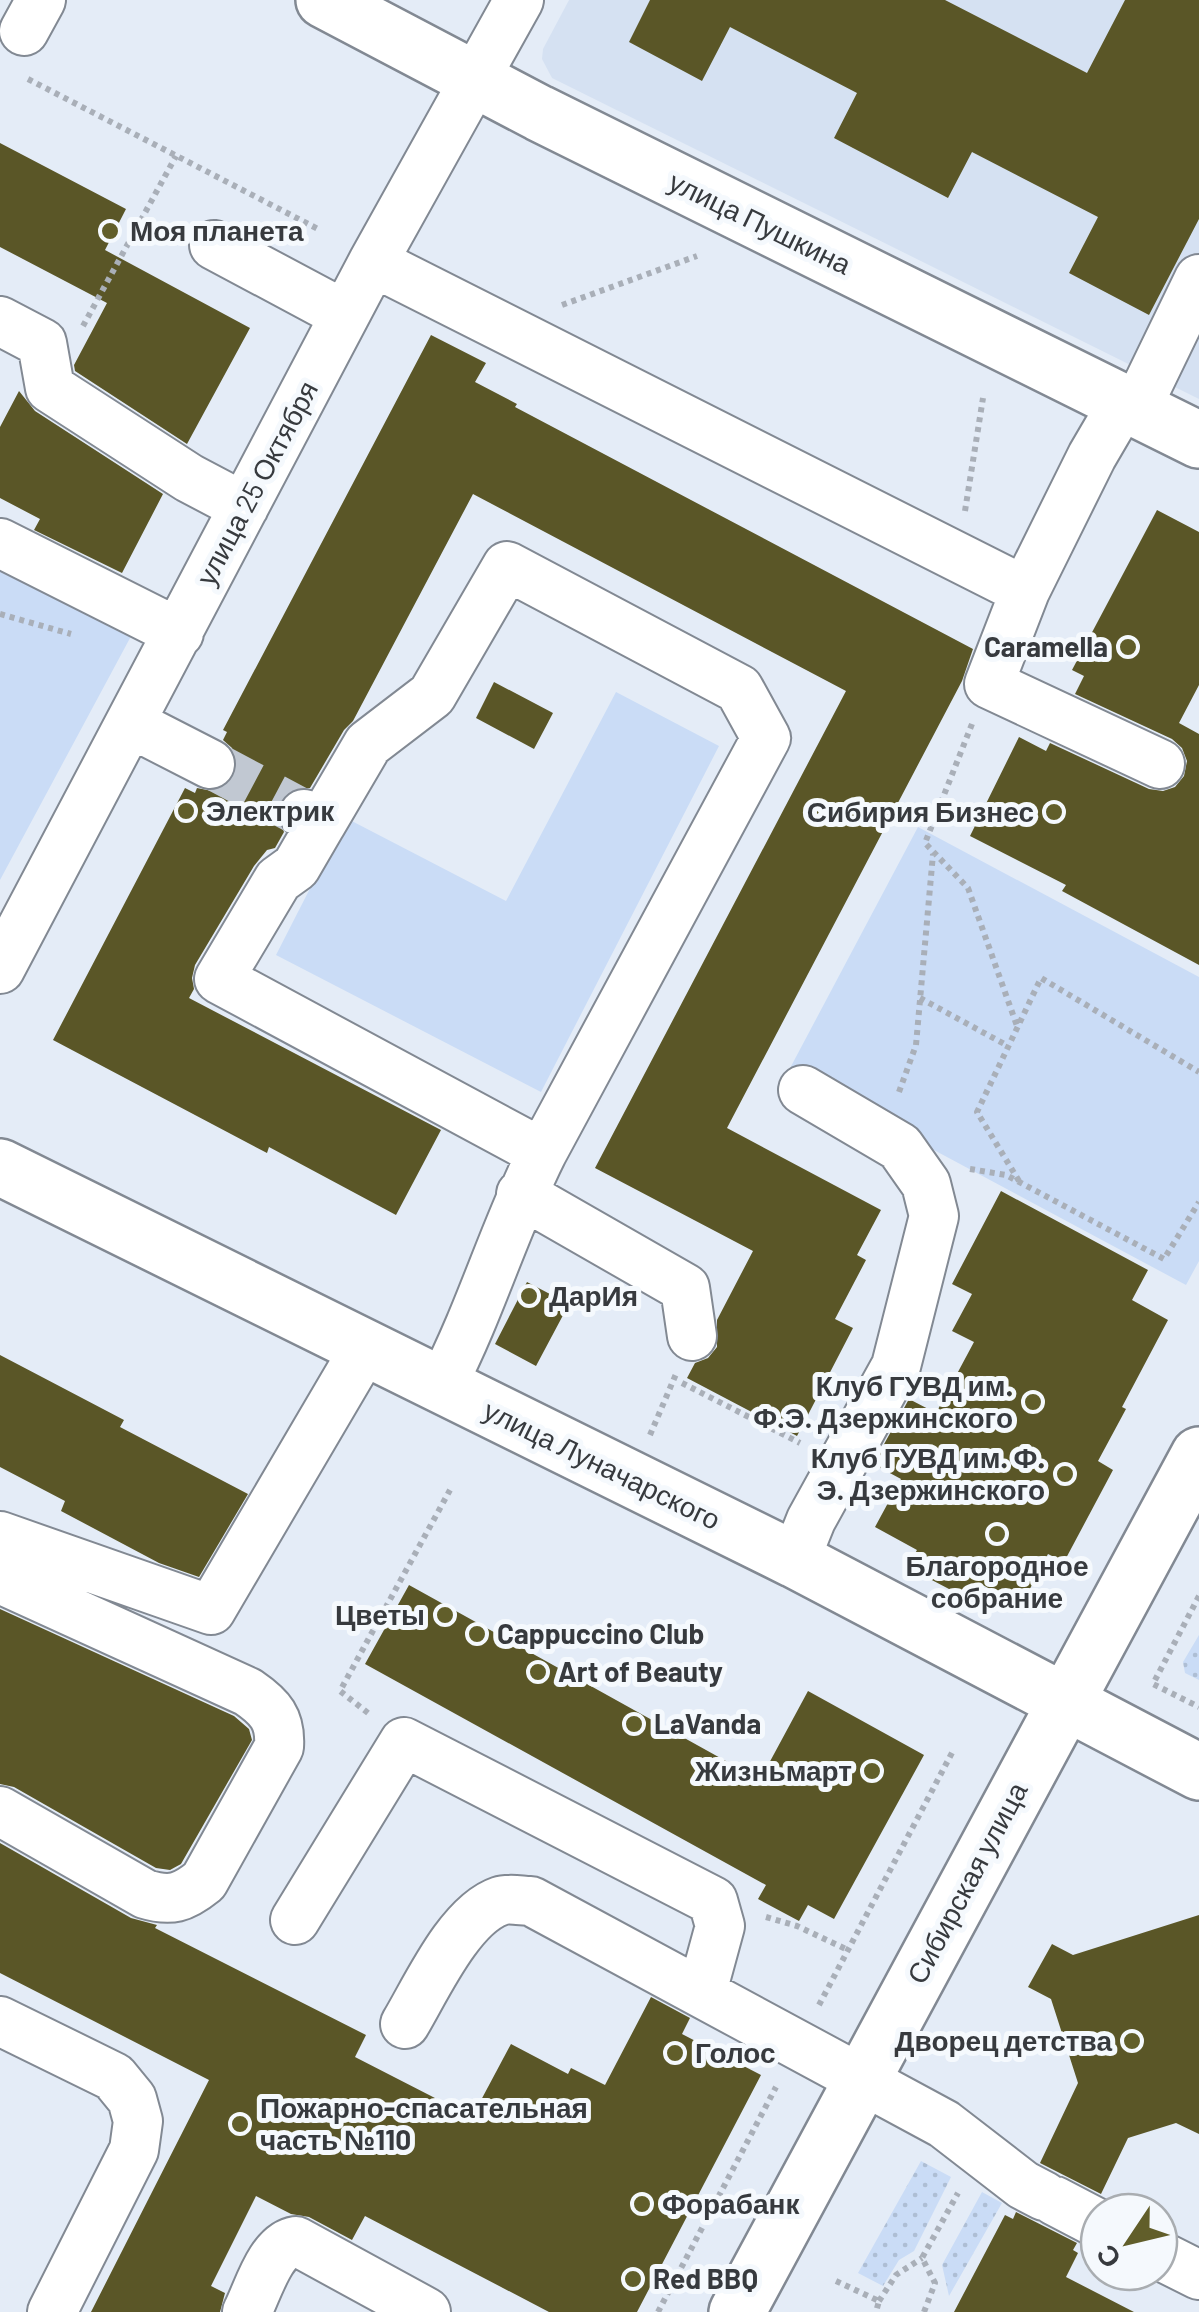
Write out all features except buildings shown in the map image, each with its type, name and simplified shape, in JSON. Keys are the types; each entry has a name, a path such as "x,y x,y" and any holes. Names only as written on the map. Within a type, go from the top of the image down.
{"main road":[{"name":"улица Пушкина","path":"324,0 474,80 1199,440"},
{"name":"улица Луначарского","path":"0,1168 795,1560 1199,1772"},
{"name":"Сибирская улица","path":"737,2312 1199,1455"}],"street":[{"name":"улица 25 Октября","path":"0,969 373,262 519,0"},
{"path":"214,245 346,315"},
{"path":"373,262 1025,591"},
{"path":"1160,764 988,684 1025,591 1092,456 1130,406 1199,279"},
{"path":"0,321 42,343 50,388 189,478 244,507"},
{"path":"0,543 179,633"},
{"path":"442,1386 466,1339 532,1174 766,738 739,689 506,566 432,694 368,744 313,819 296,866 278,880 219,979 532,1174 684,1288 683,1358"},
{"path":"130,723 210,764"},
{"path":"795,1560 811,1520 896,1366 934,1216 926,1184 900,1147 803,1090"},
{"path":"182,1664 365,1348"},
{"path":"0,1536 211,1610"},
{"path":"0,1579 248,1692 268,1706 280,1728 279,1746 204,1881 185,1896 167,1900 145,1894 0,1811"},
{"path":"295,1920 404,1742 712,1901 720,1926 702,1992"},
{"path":"405,2024 454,1943 476,1916 501,1900 531,1901 944,2124 1022,2185 1079,2213"},
{"path":"0,2021 114,2078 132,2098 138,2121 134,2150 52,2312"},
{"path":"255,2309 277,2252 286,2243 296,2241 426,2312"}],"path":[{"path":"27,35 176,156 318,230"},
{"path":"50,388 176,156"},
{"path":"503,327 697,256"},
{"path":"958,557 983,398"},
{"path":"0,614 76,636"},
{"path":"988,684 924,843 968,888 1018,1028"},
{"path":"882,1137 916,1045 933,852"},
{"path":"1019,1181 977,1112 1041,978 1199,1072"},
{"path":"920,998 1008,1046"},
{"path":"926,1184 968,1168 1006,1175 1164,1259 1199,1202"},
{"path":"650,1435 683,1358 842,1464"},
{"path":"404,1742 340,1691 450,1490"},
{"path":"1199,1596 1153,1684 1199,1708"},
{"path":"712,1901 797,1926 848,1950"},
{"path":"876,2312 896,2275 922,2258 980,2152"},
{"path":"922,2258 936,2283 924,2312"},
{"path":"836,2281 879,2302"}],"shaded area":[{"path":"569,0 1199,0 1199,399 552,78 542,59 543,49"},
{"path":"0,523 151,599 0,880"},
{"path":"616,692 719,746 541,1092 276,955 346,818 506,901"},
{"path":"918,827 1199,977 1199,1261 1186,1285 788,1072"},
{"path":"1199,1635 1199,1680 1185,1673 1183,1662"},
{"path":"921,2161 951,2177 914,2251 899,2260 883,2286 858,2273"},
{"path":"982,2192 1002,2203 949,2296 942,2265"}],"tunnel":[{"path":"210,764 304,814"}],"place":[{"name":"Моя планета","path":"110,231"},
{"name":"Caramella","path":"1128,647"},
{"name":"Электрик","path":"186,811"},
{"name":"Сибирия Бизнес","path":"1054,812"},
{"name":"ДарИя","path":"529,1296"},
{"name":"Клуб ГУВД им. Ф.Э. Дзержинского","path":"1033,1402"},
{"name":"Клуб ГУВД им. Ф. Э. Дзержинского","path":"1065,1474"},
{"name":"Благородное собрание","path":"997,1534"},
{"name":"Цветы","path":"445,1615"},
{"name":"Cappuccino Club","path":"477,1634"},
{"name":"Art of Beauty","path":"538,1672"},
{"name":"LaVanda","path":"634,1724"},
{"name":"Жизньмарт","path":"872,1771"},
{"name":"Дворец детства","path":"1132,2041"},
{"name":"Голос","path":"675,2053"},
{"name":"Пожарно-спасательная часть №110","path":"240,2124"},
{"name":"Форабанк","path":"642,2204"},
{"name":"Red BBQ","path":"633,2279"}]}
